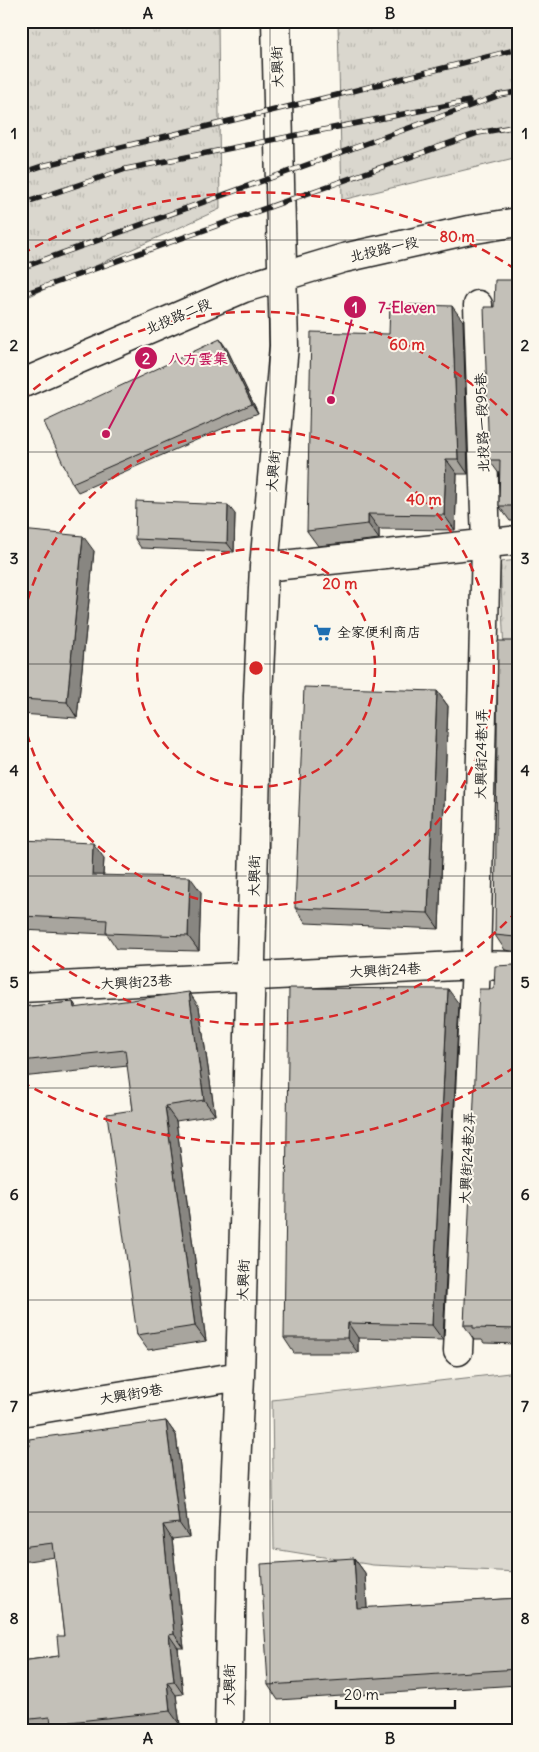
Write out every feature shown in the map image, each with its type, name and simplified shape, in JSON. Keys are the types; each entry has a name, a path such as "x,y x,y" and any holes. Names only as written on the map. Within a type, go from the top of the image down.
{"street":[{"name":"大興街","path":"228,1731 252,976 258,696 264,567 284,346 276,21"},
{"name":"北投路一段","path":"282,276 344,258 468,230 518,222"},
{"name":"北投路二段","path":"21,384 244,288 282,276"},
{"name":"北投路一段95巷","path":"478,305 486,542"},
{"path":"264,567 518,540"},
{"name":"大興街24巷1弄","path":"476,965 486,542"},
{"name":"大興街24巷","path":"252,976 476,965 518,966"},
{"name":"大興街24巷2弄","path":"458,1351 476,965"},
{"name":"大興街23巷","path":"21,988 252,976"},
{"name":"大興街9巷","path":"21,1412 240,1376"}],"green space":[{"path":"21,21 218,21 220,209 21,300"},
{"path":"338,21 518,21 518,157 342,200"},
{"path":"518,560 518,651 504,652 500,562"},
{"path":"518,1372 518,1572 373,1565 274,1549 272,1400"}],"building":[{"path":"495,280 518,280 518,506 499,506 500,460 489,460 484,307 494,307"},
{"path":"390,304 452,306 458,459 446,459 444,515 368,514 368,524 307,531 311,332 389,334"},
{"path":"220,339 252,404 72,483 44,422"},
{"path":"136,501 228,505 227,543 135,539"},
{"path":"21,530 83,536 67,702 21,699"},
{"path":"498,641 518,641 518,940 515,937 495,935"},
{"path":"304,687 437,691 428,913 295,908"},
{"path":"21,840 93,843 92,875 190,877 188,936 106,933 107,920 21,916"},
{"path":"518,962 518,1329 473,1328 473,1325 464,1325 479,989 494,989 495,966 514,965"},
{"path":"289,988 448,989 432,1325 348,1323 347,1338 284,1338"},
{"path":"189,992 204,1100 165,1106 195,1326 137,1335 107,1114 133,1110 125,1050 21,1061 21,1007 73,1002 74,1008"},
{"path":"166,1421 179,1523 163,1525 174,1634 169,1635 174,1681 167,1682 170,1711 51,1724 50,1717 21,1720 21,1661 59,1656 57,1636 64,1636 53,1543 21,1547 21,1448 30,1446 29,1439"},
{"path":"354,1558 357,1608 518,1598 518,1669 268,1685 261,1564"}],"railway":[{"path":"21,173 42,166 518,49"},
{"path":"498,95 518,92"},
{"path":"21,268 503,94"},
{"path":"21,204 126,169 469,101"},
{"path":"21,295 478,133 518,126"}],"place":[{"name":"7-Eleven","path":"331,400"},
{"name":"八方雲集","path":"106,434"},
{"name":"全家便利商店","path":"323,632"}]}
